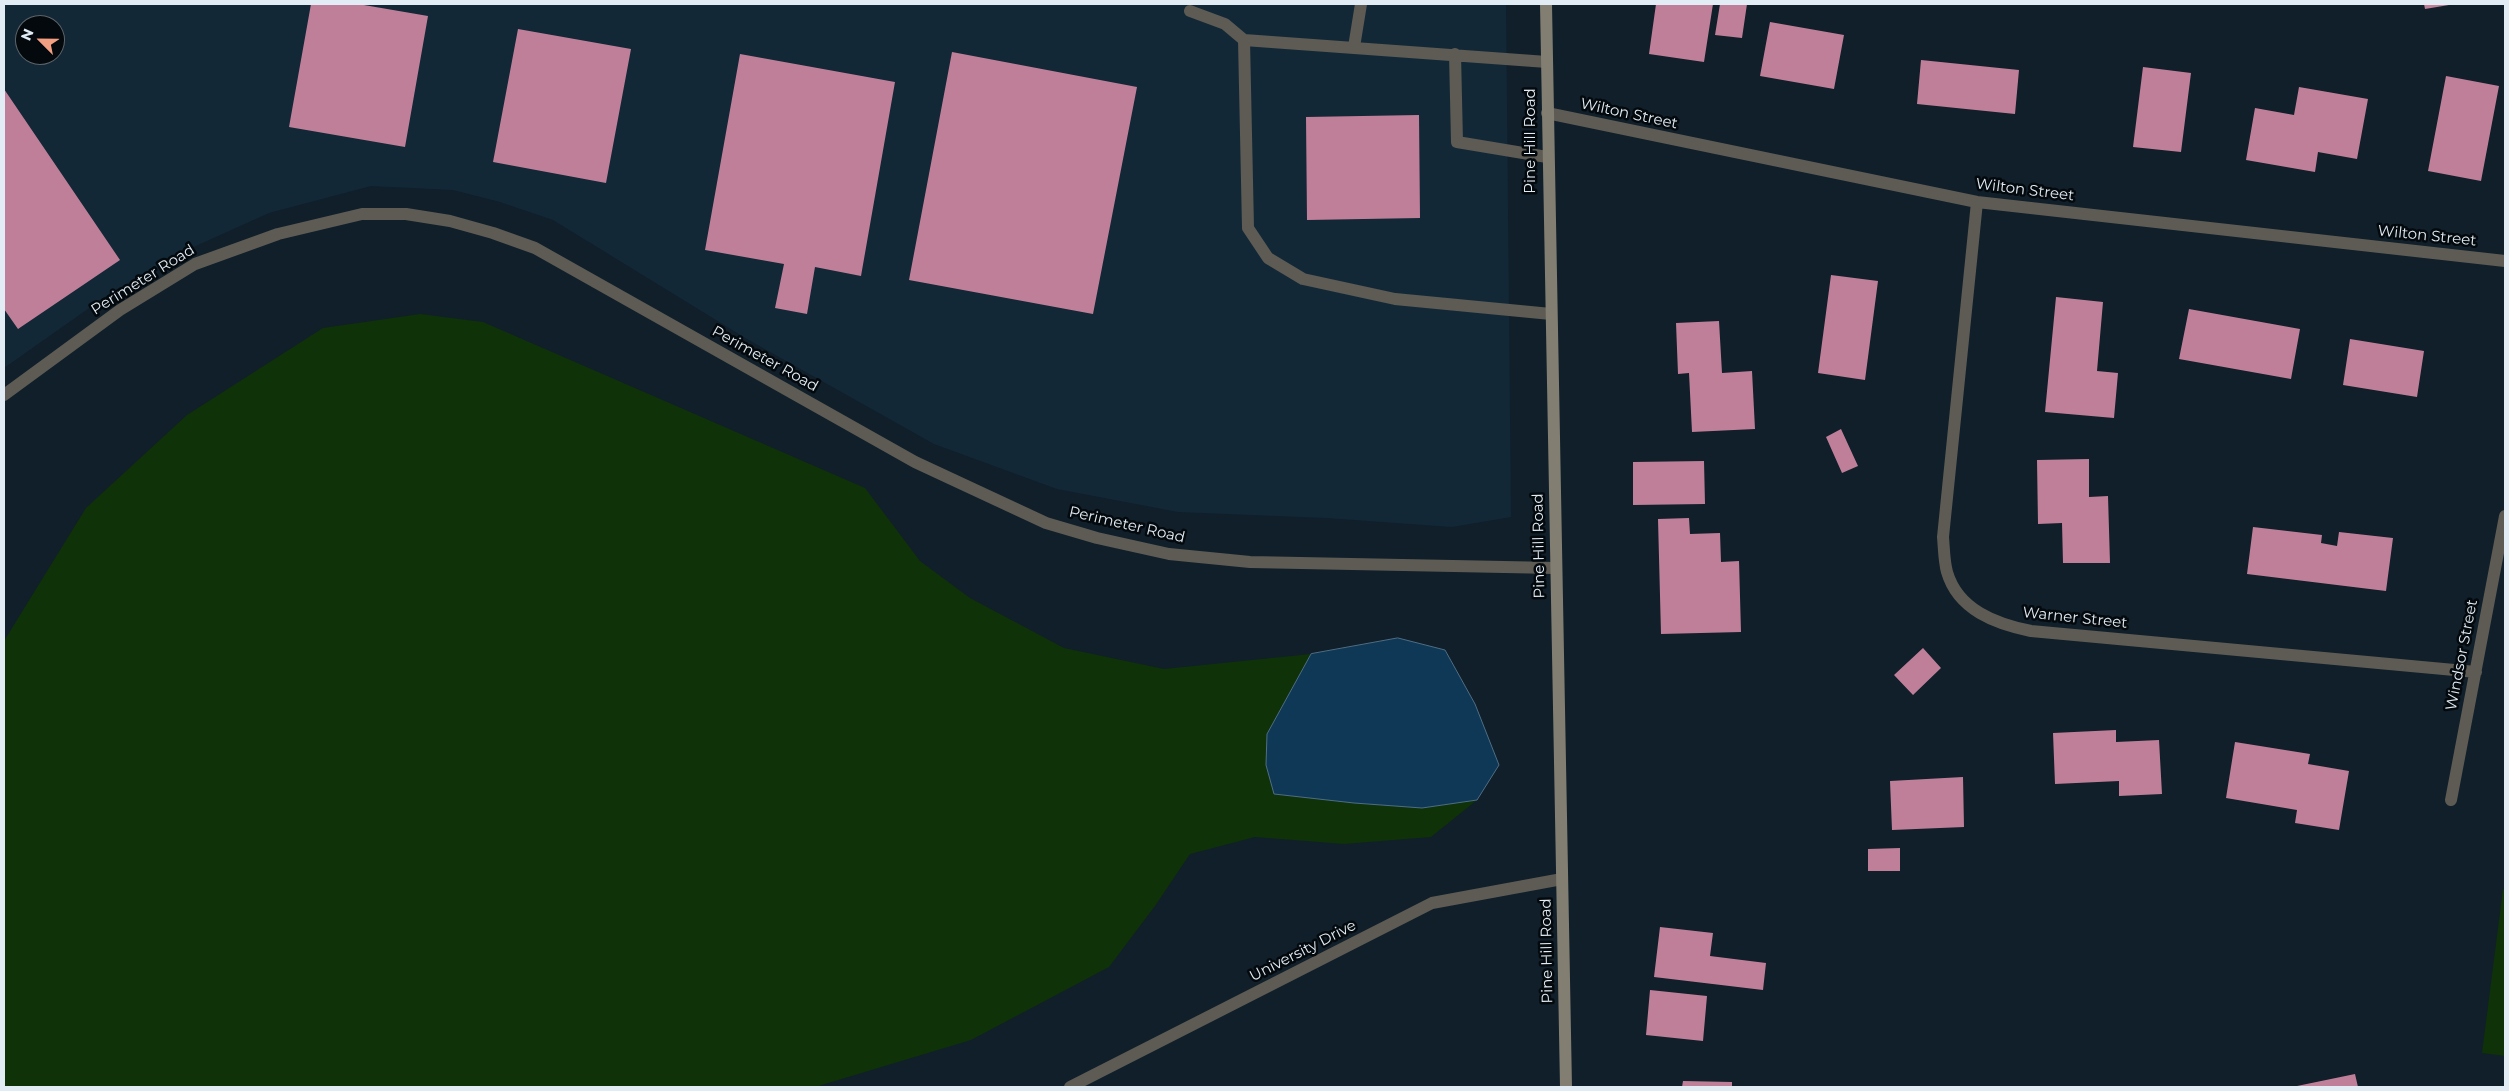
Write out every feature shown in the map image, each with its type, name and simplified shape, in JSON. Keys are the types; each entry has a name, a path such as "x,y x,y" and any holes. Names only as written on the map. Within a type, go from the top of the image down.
{"street":[{"path":"1354,47 1361,4"},
{"name":"Pine Hill Road","path":"1546,4 1547,157 1566,1087"},
{"path":"1190,11 1225,24 1244,40 1547,62"},
{"path":"1244,40 1248,228 1268,258 1303,279 1395,300 1550,314"},
{"path":"1455,54 1457,142 1547,157"},
{"name":"Wilton Street","path":"1547,113 1977,202 2505,261"},
{"name":"Warner Street","path":"1977,202 1943,537 1947,572 1961,598 1979,613 2003,625 2031,631 2476,672"},
{"name":"Perimeter Road","path":"4,396 120,310 195,264 278,234 362,214 406,214 458,224 535,248 915,462 982,495 1055,525 1096,538 1169,554 1250,562 1555,568"},
{"name":"Windsor Street","path":"2452,800 2505,516"},
{"name":"University Drive","path":"1070,1087 1432,903 1562,878"}],"shaded area":[{"path":"4,4 1506,4 1511,517 1452,527 1326,518 1178,512 1057,489 934,444 747,339 553,220 500,202 453,190 371,186 269,213 189,249 112,292 4,368"}],"green space":[{"path":"420,314 483,322 865,488 920,561 970,598 1064,648 1164,669 1311,654 1267,734 1274,794 1422,808 1477,800 1431,837 1344,844 1255,837 1190,854 1155,906 1109,967 971,1040 815,1087 4,1087 4,641 86,508 187,415 323,328"},
{"path":"2503,889 2505,890 2505,1056 2482,1053"}],"water":[{"path":"1398,638 1445,650 1475,704 1499,765 1477,800 1422,808 1274,794 1266,765 1267,734 1311,654"}],"building":[{"path":"311,4 358,4 428,16 405,147 289,127"},
{"path":"1656,4 1713,4 1704,62 1649,54"},
{"path":"1720,4 1747,4 1742,38 1715,35"},
{"path":"2424,4 2449,4 2449,5 2425,9"},
{"path":"1770,22 1844,35 1834,89 1760,76"},
{"path":"518,29 631,49 606,183 493,162"},
{"path":"952,52 1137,87 1093,314 909,280"},
{"path":"740,54 895,82 861,276 815,267 807,314 775,308 784,264 705,250"},
{"path":"1921,60 2019,70 2015,114 1917,104"},
{"path":"2143,67 2191,73 2181,152 2133,147"},
{"path":"2446,76 2499,86 2481,181 2428,171"},
{"path":"2299,87 2368,99 2357,159 2318,152 2315,172 2246,160 2255,108 2294,115"},
{"path":"4,89 120,260 18,329 4,309"},
{"path":"1419,115 1420,218 1307,220 1306,117"},
{"path":"1831,275 1878,281 1865,380 1818,373"},
{"path":"2056,297 2103,302 2097,371 2118,373 2114,418 2045,412"},
{"path":"2189,309 2300,329 2291,379 2179,359"},
{"path":"1719,321 1722,373 1752,371 1755,429 1692,432 1689,373 1678,374 1676,323"},
{"path":"2350,339 2424,351 2417,397 2343,385"},
{"path":"1841,429 1858,466 1842,473 1826,437"},
{"path":"2089,459 2089,497 2108,496 2110,563 2063,563 2062,523 2038,524 2037,460"},
{"path":"1704,461 1705,504 1633,505 1633,462"},
{"path":"1689,518 1690,534 1720,533 1721,562 1739,561 1741,632 1661,634 1658,519"},
{"path":"2253,527 2322,535 2321,543 2337,546 2339,532 2393,538 2386,591 2247,574"},
{"path":"1923,648 1941,668 1913,695 1894,675"},
{"path":"2116,730 2116,742 2159,740 2162,794 2119,796 2119,781 2055,784 2053,733"},
{"path":"2235,742 2310,754 2308,764 2349,771 2339,830 2295,823 2297,810 2226,798"},
{"path":"1963,777 1964,827 1892,830 1890,781"},
{"path":"1900,848 1900,871 1868,871 1868,849"},
{"path":"1660,927 1713,933 1710,956 1766,963 1763,990 1654,977"},
{"path":"1650,990 1707,996 1703,1041 1646,1035"},
{"path":"2355,1074 2358,1087 2297,1087 2297,1086"},
{"path":"1683,1081 1732,1082 1732,1087 1682,1087"}]}
